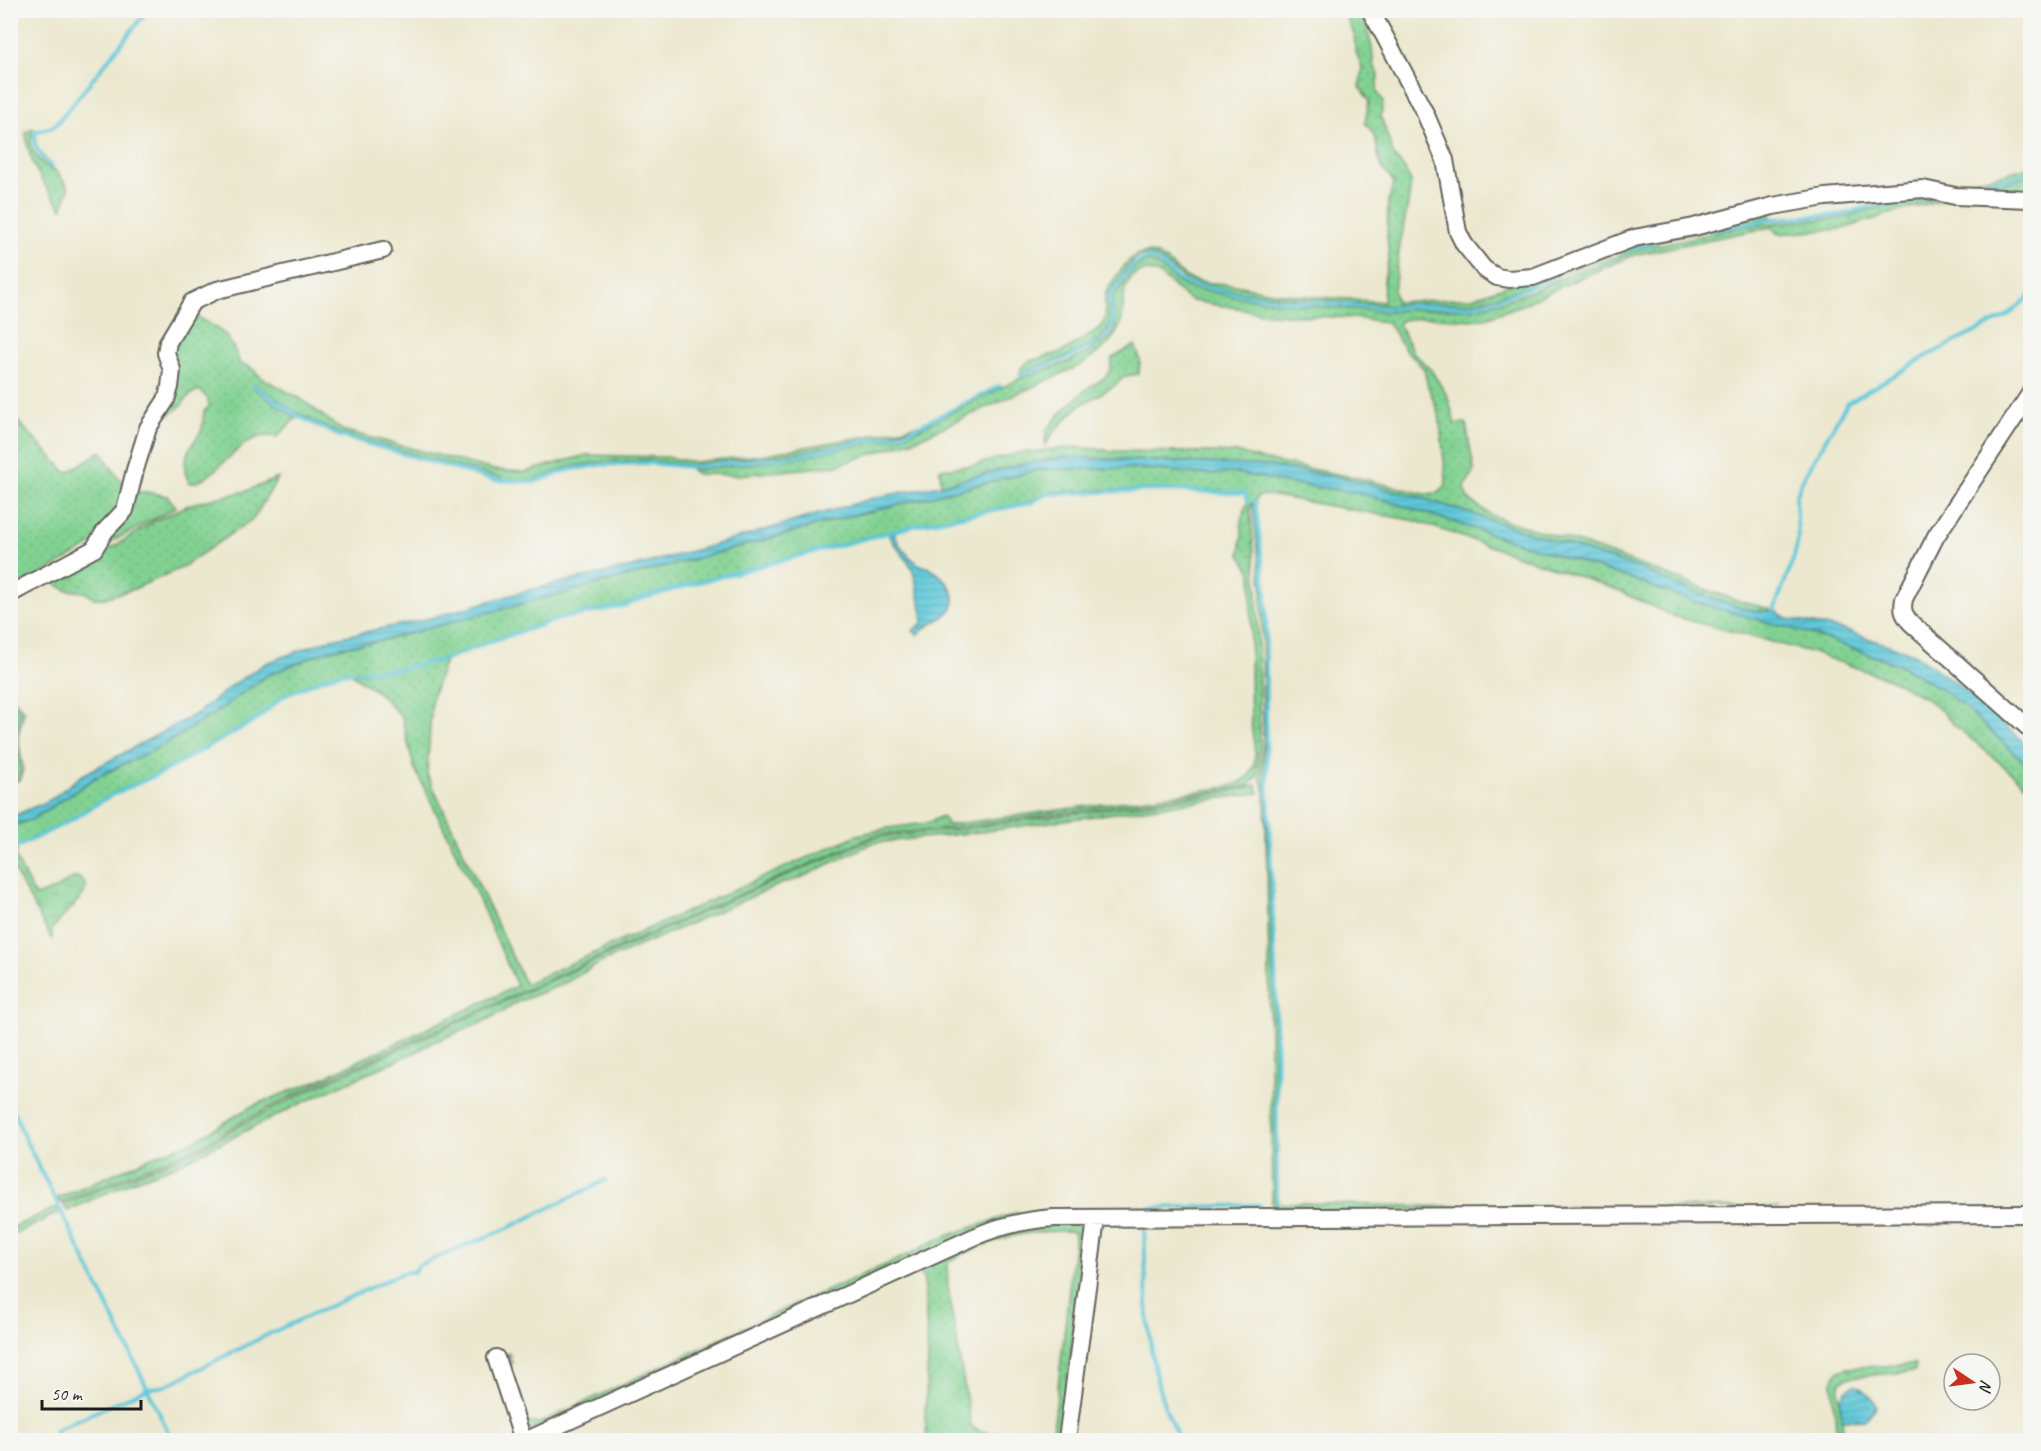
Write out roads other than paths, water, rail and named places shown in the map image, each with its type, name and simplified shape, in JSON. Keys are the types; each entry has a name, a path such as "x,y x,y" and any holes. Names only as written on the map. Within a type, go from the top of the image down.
{"street":[{"path":"1370,10 1421,105 1445,160 1456,223 1464,244 1484,269 1497,277 1509,279 1533,277 1635,238 1694,227 1773,206 1825,197 1923,189 1955,196 2031,199"},
{"path":"10,594 94,549 105,531 124,510 148,428 166,400 170,387 172,370 166,353 168,342 192,302 217,290 383,250"},
{"path":"2031,394 1936,536 1904,599 1902,608 1904,615 1911,623 2031,729"},
{"path":"496,1358 525,1440 990,1230 1054,1218 1568,1214 2031,1214"},
{"path":"1067,1440 1096,1219"}],"water":[{"path":"1065,457 1270,466 1345,478 1422,498 1645,570 1680,586 1733,605 1764,611 1774,610 1788,619 1844,630 1914,654 1959,685 2030,748 2030,767 1964,707 1941,689 1900,665 1811,634 1694,602 1629,578 1381,499 1353,492 1292,484 1238,473 1199,474 1135,468 1038,470 839,519 380,641 341,647 319,654 266,676 211,716 160,747 95,778 33,819 11,826 11,817 50,800 81,776 196,714 234,684 266,663 331,639 423,620 529,590 640,565 877,497"},
{"path":"894,532 906,553 917,563 939,575 949,586 954,597 954,603 948,613 918,635 913,631 923,622 917,585 910,565 888,534"},
{"path":"1855,1385 1868,1394 1877,1406 1866,1419 1842,1420 1840,1399 1847,1389"}],"waterway":[{"path":"52,167 36,147 36,131 53,127 60,120 148,10"},
{"path":"1955,189 2017,177 2030,172"},
{"path":"1713,230 1772,219 1840,215 1868,207 1928,197"},
{"path":"1623,251 1656,242"},
{"path":"1020,375 1070,357 1096,344 1105,336 1113,322 1109,297 1134,264 1147,258 1157,261 1188,284 1291,301 1390,309 1407,306 1470,306 1496,300 1557,276"},
{"path":"1774,610 1798,541 1796,498 1801,482 1847,403 1927,356 2007,316 2030,296"},
{"path":"253,385 298,416 337,435 495,480 534,482 568,470 600,465 646,463 691,467 789,457 903,434 1000,386"},
{"path":"10,854 17,847 68,822 110,796 159,774 256,720 282,697 340,673 398,669 449,658 559,619 627,605 640,599 703,581 925,523 1031,503 1046,494 1161,490 1245,493 1248,501"},
{"path":"1255,502 1266,596 1266,741 1276,998 1277,1204"},
{"path":"2030,539 2030,561"},
{"path":"10,1103 172,1440"},
{"path":"58,1440 55,1430 59,1428 147,1389 165,1386 273,1332 405,1272 414,1272 419,1265 508,1228 606,1180"},
{"path":"1146,1208 1260,1205"},
{"path":"1144,1229 1151,1351 1163,1402 1179,1440"}]}
